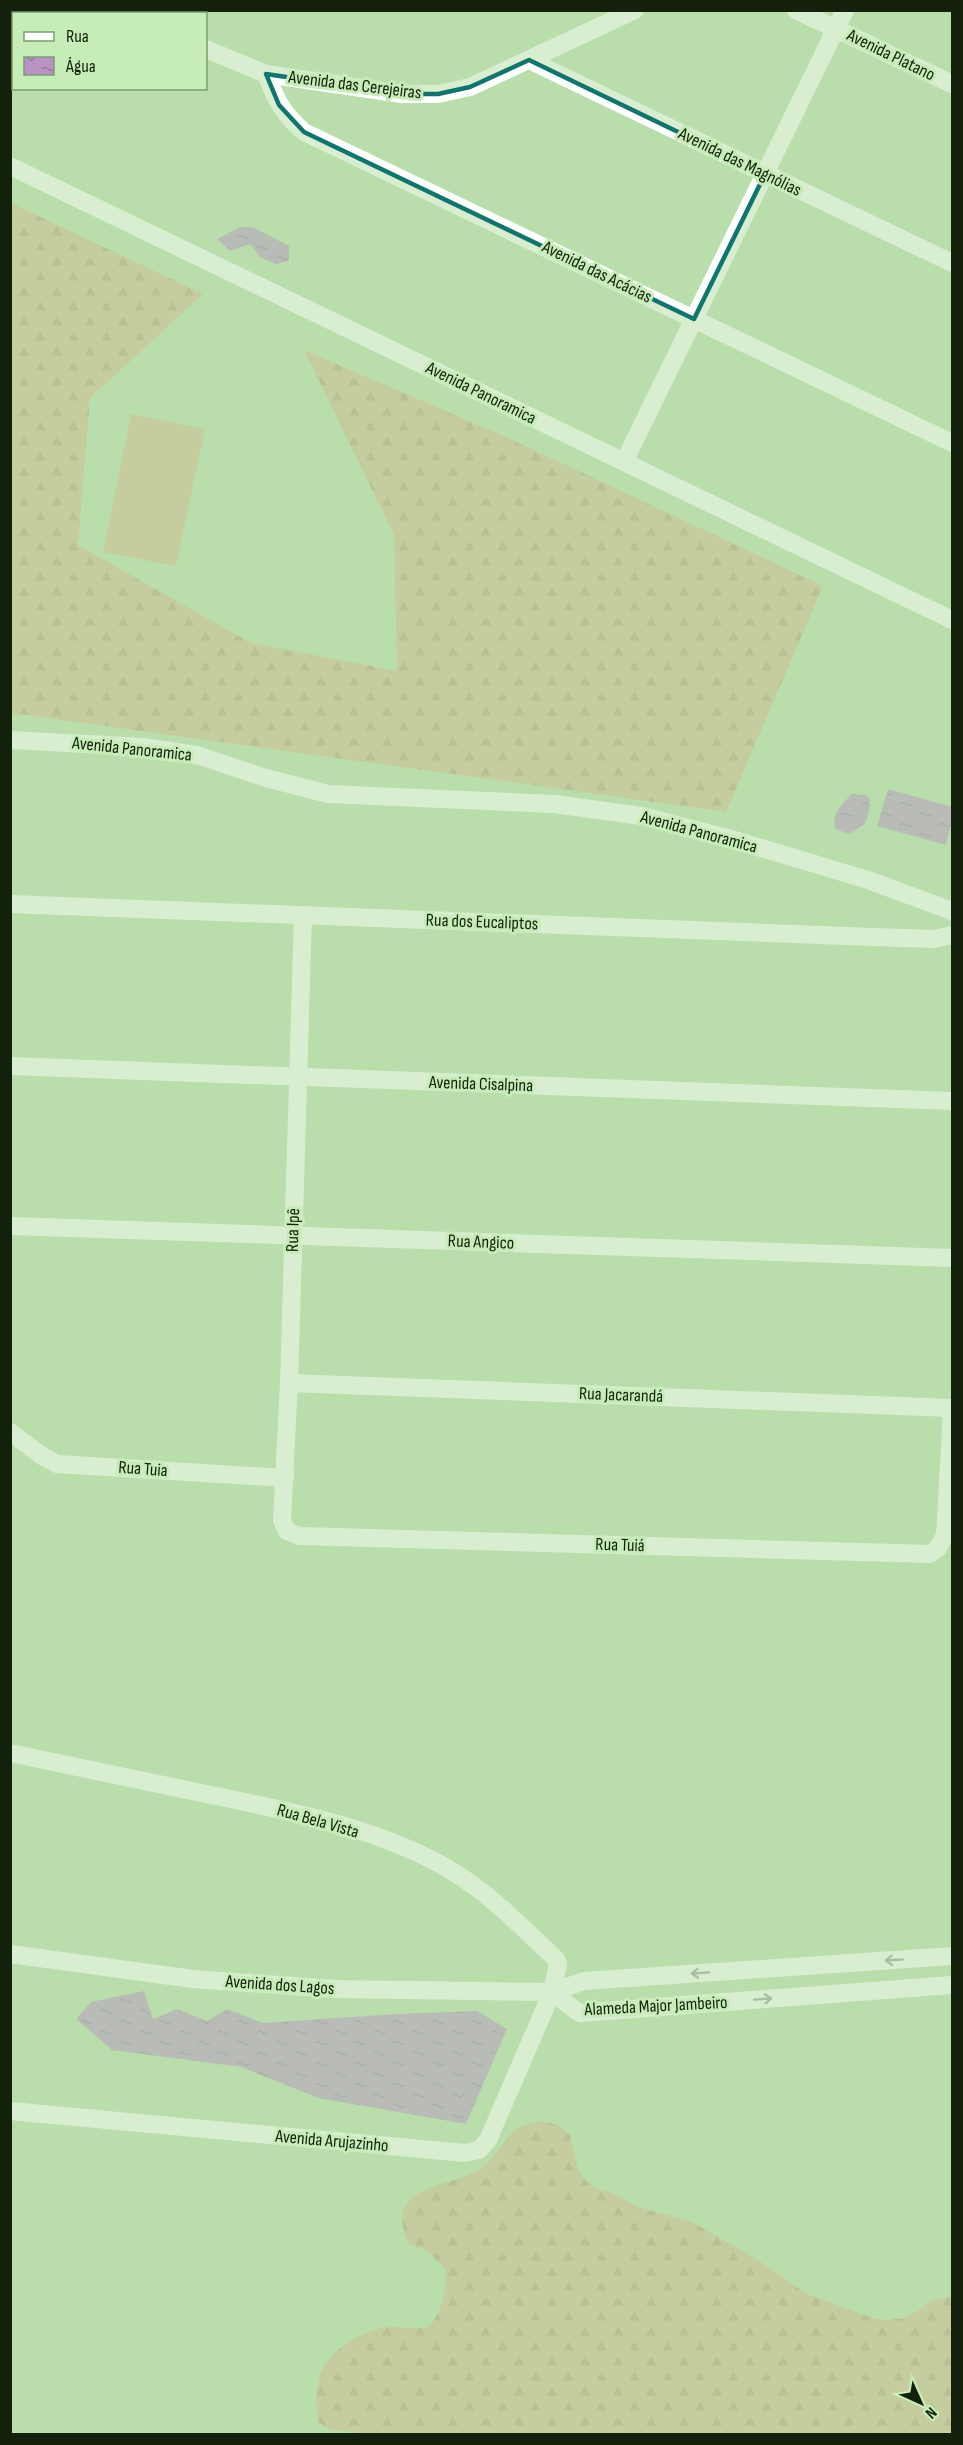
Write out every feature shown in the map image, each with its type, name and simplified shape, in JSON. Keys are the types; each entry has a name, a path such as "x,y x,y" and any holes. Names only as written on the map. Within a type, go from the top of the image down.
{"street":[{"name":"Avenida das Cerejeiras","path":"207,49 266,74 402,94 438,94 470,87 635,10"},
{"name":"Avenida Platano","path":"796,10 952,84"},
{"path":"624,462 845,10"},
{"name":"Avenida das Magnólias","path":"529,60 952,263"},
{"name":"Avenida das Acácias","path":"266,74 279,105 289,119 304,132 952,444"},
{"name":"Avenida Panoramica","path":"10,166 952,620"},
{"name":"Avenida Panoramica","path":"10,740 143,747 197,755 266,778 328,794 554,804 642,816 738,841 868,880 952,911"},
{"name":"Rua dos Eucaliptos","path":"10,904 872,937 934,939 952,935"},
{"name":"Rua Ipê","path":"299,1536 287,1531 282,1520 289,1383 303,915"},
{"name":"Avenida Cisalpina","path":"10,1066 952,1101"},
{"name":"Rua Angico","path":"10,1226 952,1258"},
{"name":"Rua Jacarandá","path":"289,1383 952,1408"},
{"path":"945,1552 952,1413"},
{"name":"Rua Tuia","path":"10,1432 42,1456 57,1464 285,1478"},
{"name":"Rua Tuiá","path":"299,1536 925,1554 945,1552"},
{"name":"Rua Bela Vista","path":"10,1752 280,1809 404,1847 452,1871 489,1897 556,1959 558,1964 552,1992"},
{"name":"Avenida dos Lagos","path":"10,1954 193,1979 336,1989 552,1992"},
{"name":"Alameda Major Jambeiro","path":"552,1992 584,1980 952,1956"},
{"name":"Alameda Major Jambeiro","path":"552,1992 579,2013 952,1985"},
{"name":"Avenida Arujazinho","path":"10,2111 465,2153 479,2150 488,2140 552,1992"}],"highlighted area":[{"path":"529,60 765,174 694,319 304,132 279,105 266,74 402,94 438,94 470,87"}],"green space":[{"path":"11,203 203,294 90,398 78,545 251,643 397,671 394,535 304,350 502,435 823,586 726,812 11,713"},
{"path":"131,414 205,429 176,566 103,552"},
{"path":"543,2121 558,2125 570,2135 577,2166 585,2180 597,2189 612,2193 641,2208 690,2221 752,2256 807,2294 873,2318 888,2320 904,2318 931,2301 952,2296 952,2434 373,2434 330,2430 318,2422 316,2398 318,2380 324,2366 337,2351 345,2344 373,2330 394,2327 429,2327 441,2307 446,2269 423,2248 409,2245 402,2218 408,2202 422,2191 480,2169 489,2162 512,2133 530,2123"}],"water":[{"path":"241,227 252,227 289,246 289,261 276,264 260,257 250,244 230,251 217,239"},
{"path":"888,789 952,807 952,821 946,845 877,826"},
{"path":"852,794 866,795 870,799 866,821 849,834 835,829 834,823 838,810"},
{"path":"144,1991 153,2019 177,2009 207,2021 227,2009 263,2023 477,2011 507,2029 466,2124 318,2098 241,2067 112,2050 76,2019 91,2002"}]}
